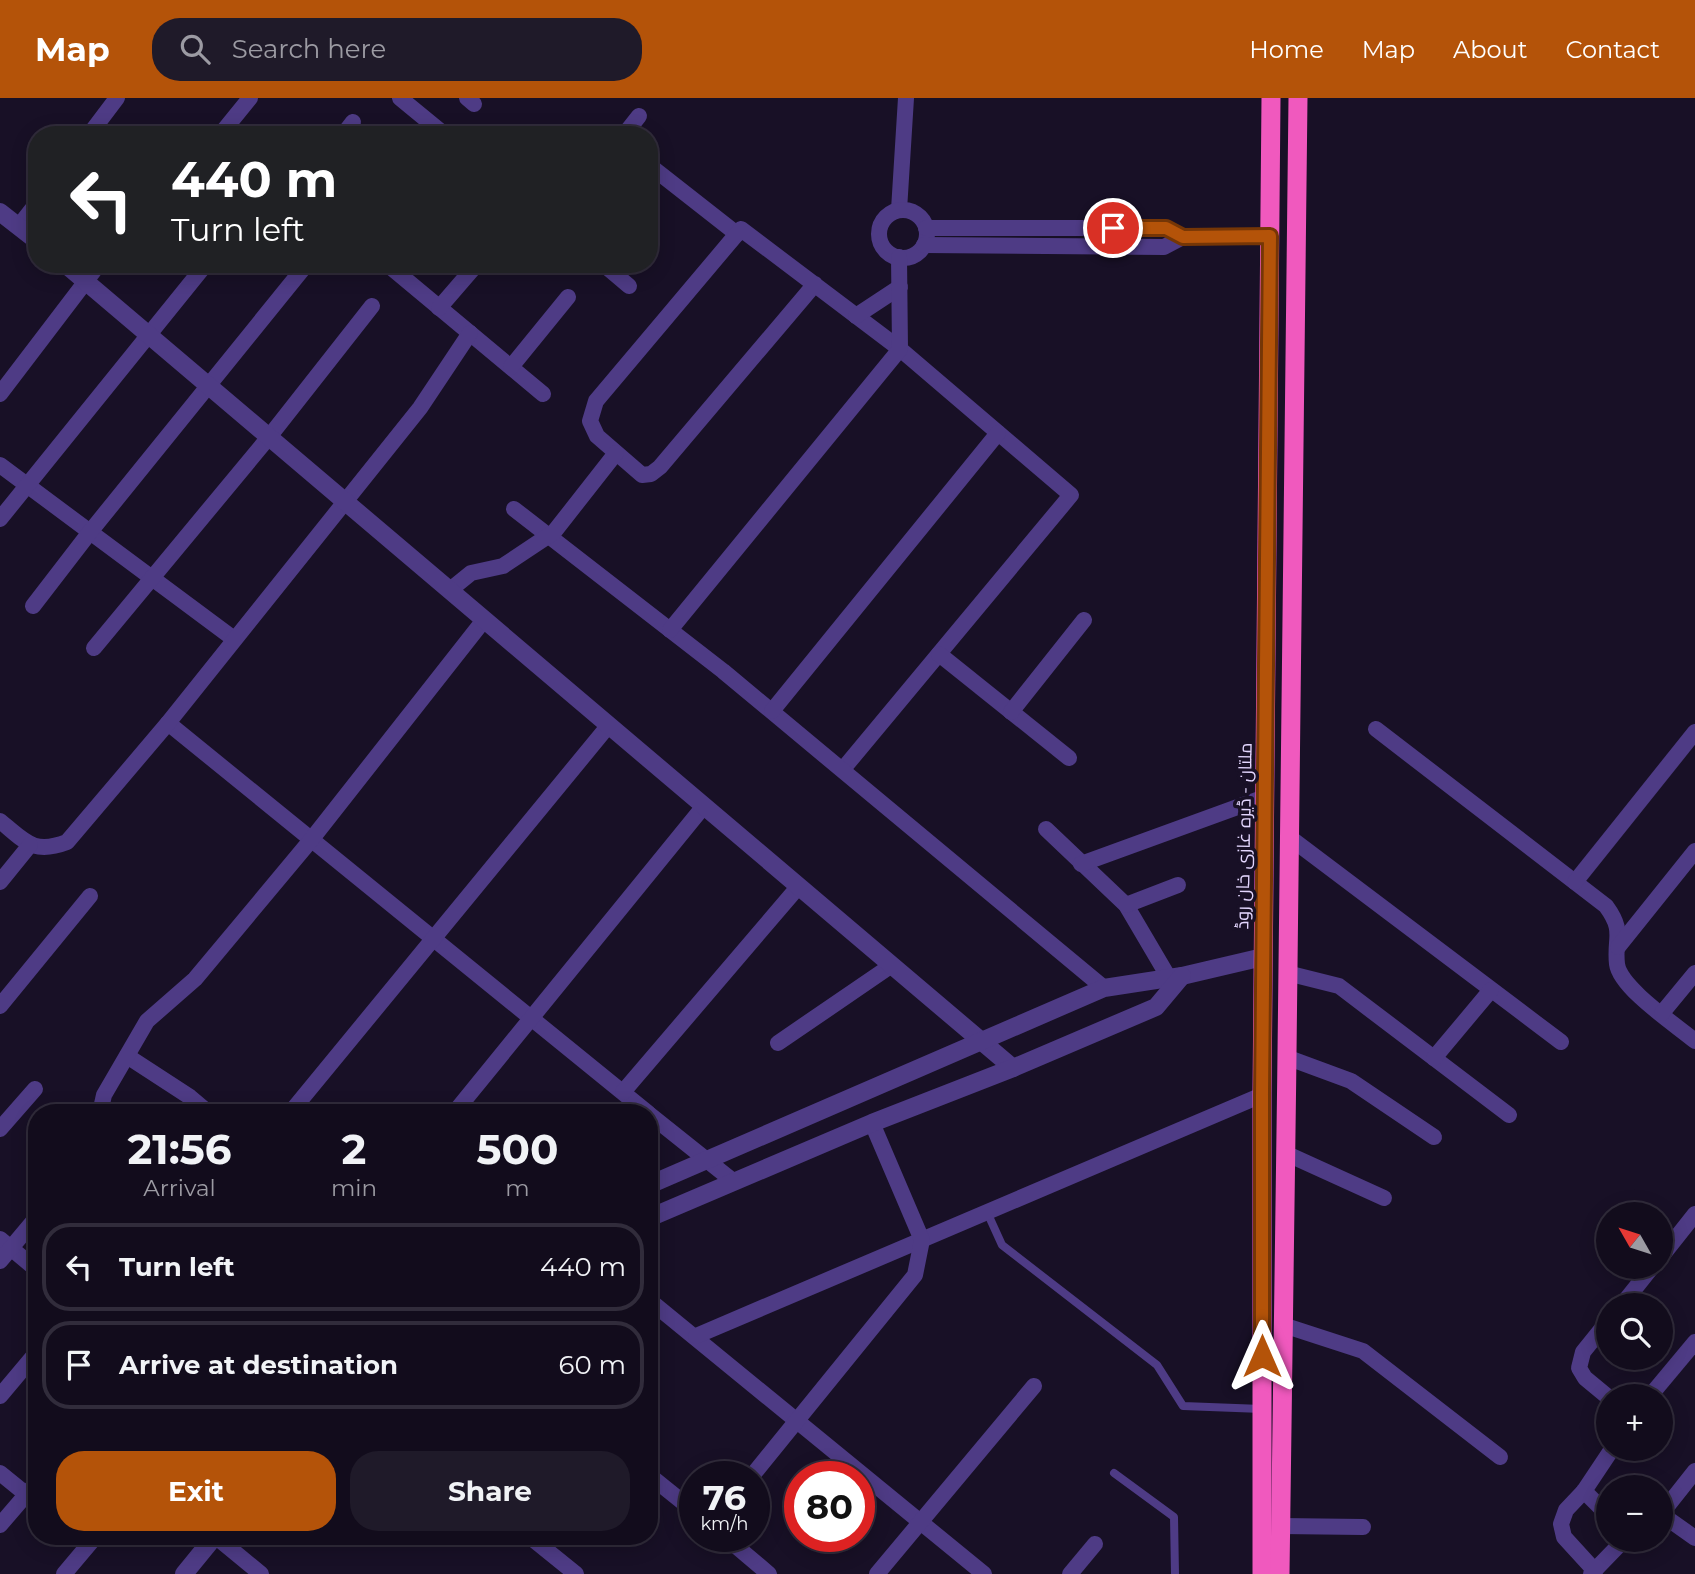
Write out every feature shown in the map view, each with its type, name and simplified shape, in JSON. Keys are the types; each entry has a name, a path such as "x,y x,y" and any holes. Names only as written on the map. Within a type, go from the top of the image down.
{"highway":[{"name":"ملتان - ڈیرہ غازی خان روڈ","path":"1262,1574 1262,1095 1271,98"},
{"path":"1280,1574 1298,98"},
{"path":"1269,366 1296,366"}],"street":[{"path":"96,126 117,98"},
{"path":"227,126 250,98"},
{"path":"401,98 434,126"},
{"path":"899,210 906,98"},
{"path":"631,126 639,116"},
{"path":"658,172 737,234"},
{"path":"899,210 916,214 922,220 925,236 918,252 909,257 899,257 883,248 879,229 883,220 899,210"},
{"path":"0,212 28,234"},
{"path":"19,226 28,214"},
{"path":"925,236 1166,228 1183,237 1270,236"},
{"path":"815,284 660,467 651,474 642,475 597,436 590,421 596,401 741,229 815,284 900,349 1070,495 844,769"},
{"path":"670,631 900,349 899,257"},
{"path":"76,273 1013,1068"},
{"path":"0,394 92,273"},
{"path":"0,519 199,273"},
{"path":"33,606 300,273"},
{"path":"398,273 543,394"},
{"path":"439,308 469,273"},
{"path":"614,273 629,286"},
{"path":"856,316 900,287"},
{"path":"511,367 568,297"},
{"path":"94,648 269,437 372,306"},
{"path":"0,821 30,845 51,848 67,842 168,723 419,408 470,333"},
{"path":"772,711 998,433"},
{"path":"450,590 471,573 503,566 554,532 616,453"},
{"path":"0,466 234,639"},
{"path":"514,509 844,769 1104,988"},
{"path":"102,1104 104,1095 147,1021 195,979 311,840 484,620"},
{"path":"1011,712 1084,620"},
{"path":"939,654 1069,758"},
{"path":"168,723 638,1104"},
{"path":"297,1104 609,725"},
{"path":"1376,729 1606,906 1617,921 1617,966 1628,985 1695,1041"},
{"path":"1575,882 1695,732"},
{"path":"1081,863 1265,797"},
{"path":"461,1104 704,806"},
{"path":"1046,829 1126,905 1176,977"},
{"path":"1289,837 1561,1042"},
{"path":"0,882 30,845"},
{"path":"1618,947 1695,851"},
{"path":"1126,905 1178,885"},
{"path":"623,1092 799,886"},
{"path":"0,1006 90,897"},
{"path":"658,1181 1104,988 1176,977 1264,957"},
{"path":"778,1043 892,965"},
{"path":"1287,973 1339,986 1509,1115"},
{"path":"1662,1013 1695,973"},
{"path":"658,1213 1156,1007 1176,977"},
{"path":"1434,1058 1491,990"},
{"path":"127,1056 198,1104"},
{"path":"1286,1056 1351,1081 1434,1137"},
{"path":"0,1129 35,1089"},
{"path":"696,1336 1262,1095"},
{"path":"658,1120 733,1181"},
{"path":"764,1461 915,1275 922,1240 872,1123"},
{"path":"1285,1153 1384,1198"},
{"path":"1673,1241 1695,1214"},
{"path":"0,1261 5,1244 28,1225"},
{"path":"5,1244 28,1263"},
{"path":"1631,1293 1642,1279"},
{"path":"658,1307 984,1574"},
{"path":"1283,1325 1363,1351 1500,1457"},
{"path":"1596,1336 1583,1352 1579,1368 1585,1378 1596,1387"},
{"path":"1660,1384 1695,1342"},
{"path":"0,1396 28,1363"},
{"path":"877,1574 1034,1386"},
{"path":"1604,1461 1584,1491 1566,1510 1561,1524 1564,1537 1593,1572 1612,1552"},
{"path":"1673,1499 1695,1471"},
{"path":"0,1473 28,1490"},
{"path":"658,1482 679,1500"},
{"path":"1584,1491 1596,1503"},
{"path":"0,1525 28,1498"},
{"path":"1673,1522 1695,1538"},
{"path":"1281,1526 1363,1527"},
{"path":"1070,1574 1095,1544"},
{"path":"64,1574 83,1545"},
{"path":"184,1574 208,1545"},
{"path":"226,1545 261,1574"},
{"path":"540,1545 576,1574"},
{"path":"743,1552 769,1574"}],"lane":[{"path":"987,1212 1002,1245 1157,1365 1183,1406 1262,1409"},
{"path":"1114,1473 1174,1517 1175,1574"}],"route":[{"path":"1113,228 1166,228 1183,237 1270,236 1262,1356"}]}
